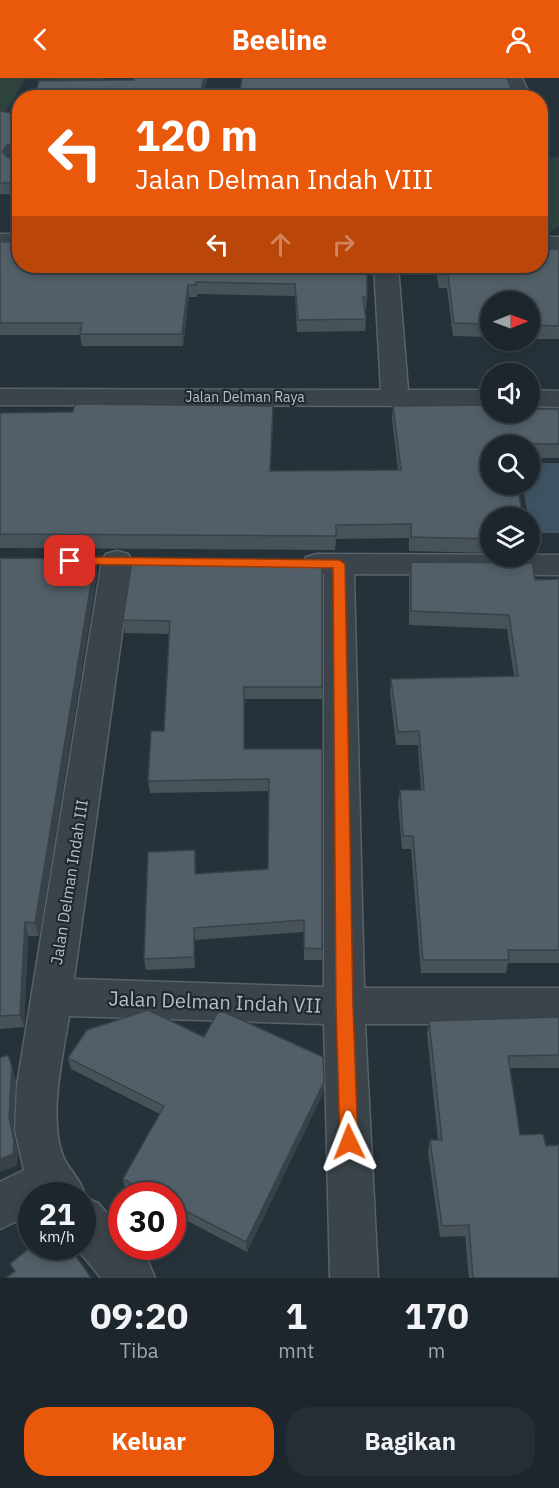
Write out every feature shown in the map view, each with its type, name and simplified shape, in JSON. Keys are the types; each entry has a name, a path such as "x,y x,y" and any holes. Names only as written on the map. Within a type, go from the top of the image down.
{"street":[{"path":"387,273 395,397"},
{"name":"Jalan Delman Raya","path":"0,397 480,398"},
{"path":"540,398 559,399"},
{"name":"Jalan Delman Indah III","path":"53,1182 42,1163 34,1131 51,997 117,561"},
{"path":"292,564 559,565"},
{"path":"339,564 344,1006 354,1278"},
{"name":"Jalan Delman Indah VII","path":"51,997 344,1006 559,1006"},
{"path":"0,1206 18,1200"},
{"path":"96,1236 131,1278"}],"green space":[{"path":"0,78 105,78 103,81 25,79 19,90 12,90 12,101 5,113 0,113"},
{"path":"559,157 559,227 548,232 548,158"}],"water":[{"path":"540,463 559,463 559,533 540,533 540,507 527,507 524,495 540,495"}],"building":[{"path":"134,78 204,78 201,90 36,90 39,81 134,80"},
{"path":"242,78 507,78 511,88 517,90 240,90"},
{"path":"0,111 12,113 12,144 7,145 2,152 7,157 12,158 12,183 0,183"},
{"path":"0,242 12,242 12,273 367,273 367,297 363,297 366,319 298,320 295,284 196,282 196,285 188,285 182,334 80,334 82,323 0,323"},
{"path":"548,249 559,249 559,326 540,325 540,291 480,291 480,324 454,323 448,274 440,275 440,273 548,273"},
{"path":"75,404 273,406 270,471 401,470 393,406 480,405 480,423 540,423 540,409 559,409 559,444 540,444 540,435 480,435 480,495 519,495 521,507 480,507 480,539 411,537 411,524 336,525 336,536 0,534 0,413 73,412"},
{"path":"0,558 95,559 35,923 25,922 20,1015 0,1016"},
{"path":"132,561 322,563 322,687 244,687 244,749 322,749 322,949 304,948 304,920 194,928 194,957 144,959 148,852 195,850 195,874 268,869 269,779 148,781 151,731 164,731 170,621 123,620"},
{"path":"411,562 480,563 480,567 533,567 535,580 559,579 559,950 508,950 509,960 423,960 413,836 403,836 400,790 424,790 419,731 398,732 391,679 518,676 509,615 411,611"},
{"path":"148,1010 204,1037 218,1012 224,1012 323,1057 324,1082 246,1242 186,1211 186,1182 129,1182 123,1179 164,1106 68,1058 87,1030"},
{"path":"559,1017 559,1055 508,1056 520,1135 543,1134 546,1146 559,1145 559,1278 473,1278 469,1225 442,1226 430,1140 442,1140 429,1021"},
{"path":"8,1055 12,1067 9,1118 14,1141 13,1154 0,1159 0,1058"},
{"path":"18,1257 18,1260 79,1260 91,1278 6,1278 15,1271 10,1264"}],"route":[{"path":"70,561 339,564 344,1006 349,1142"}]}
